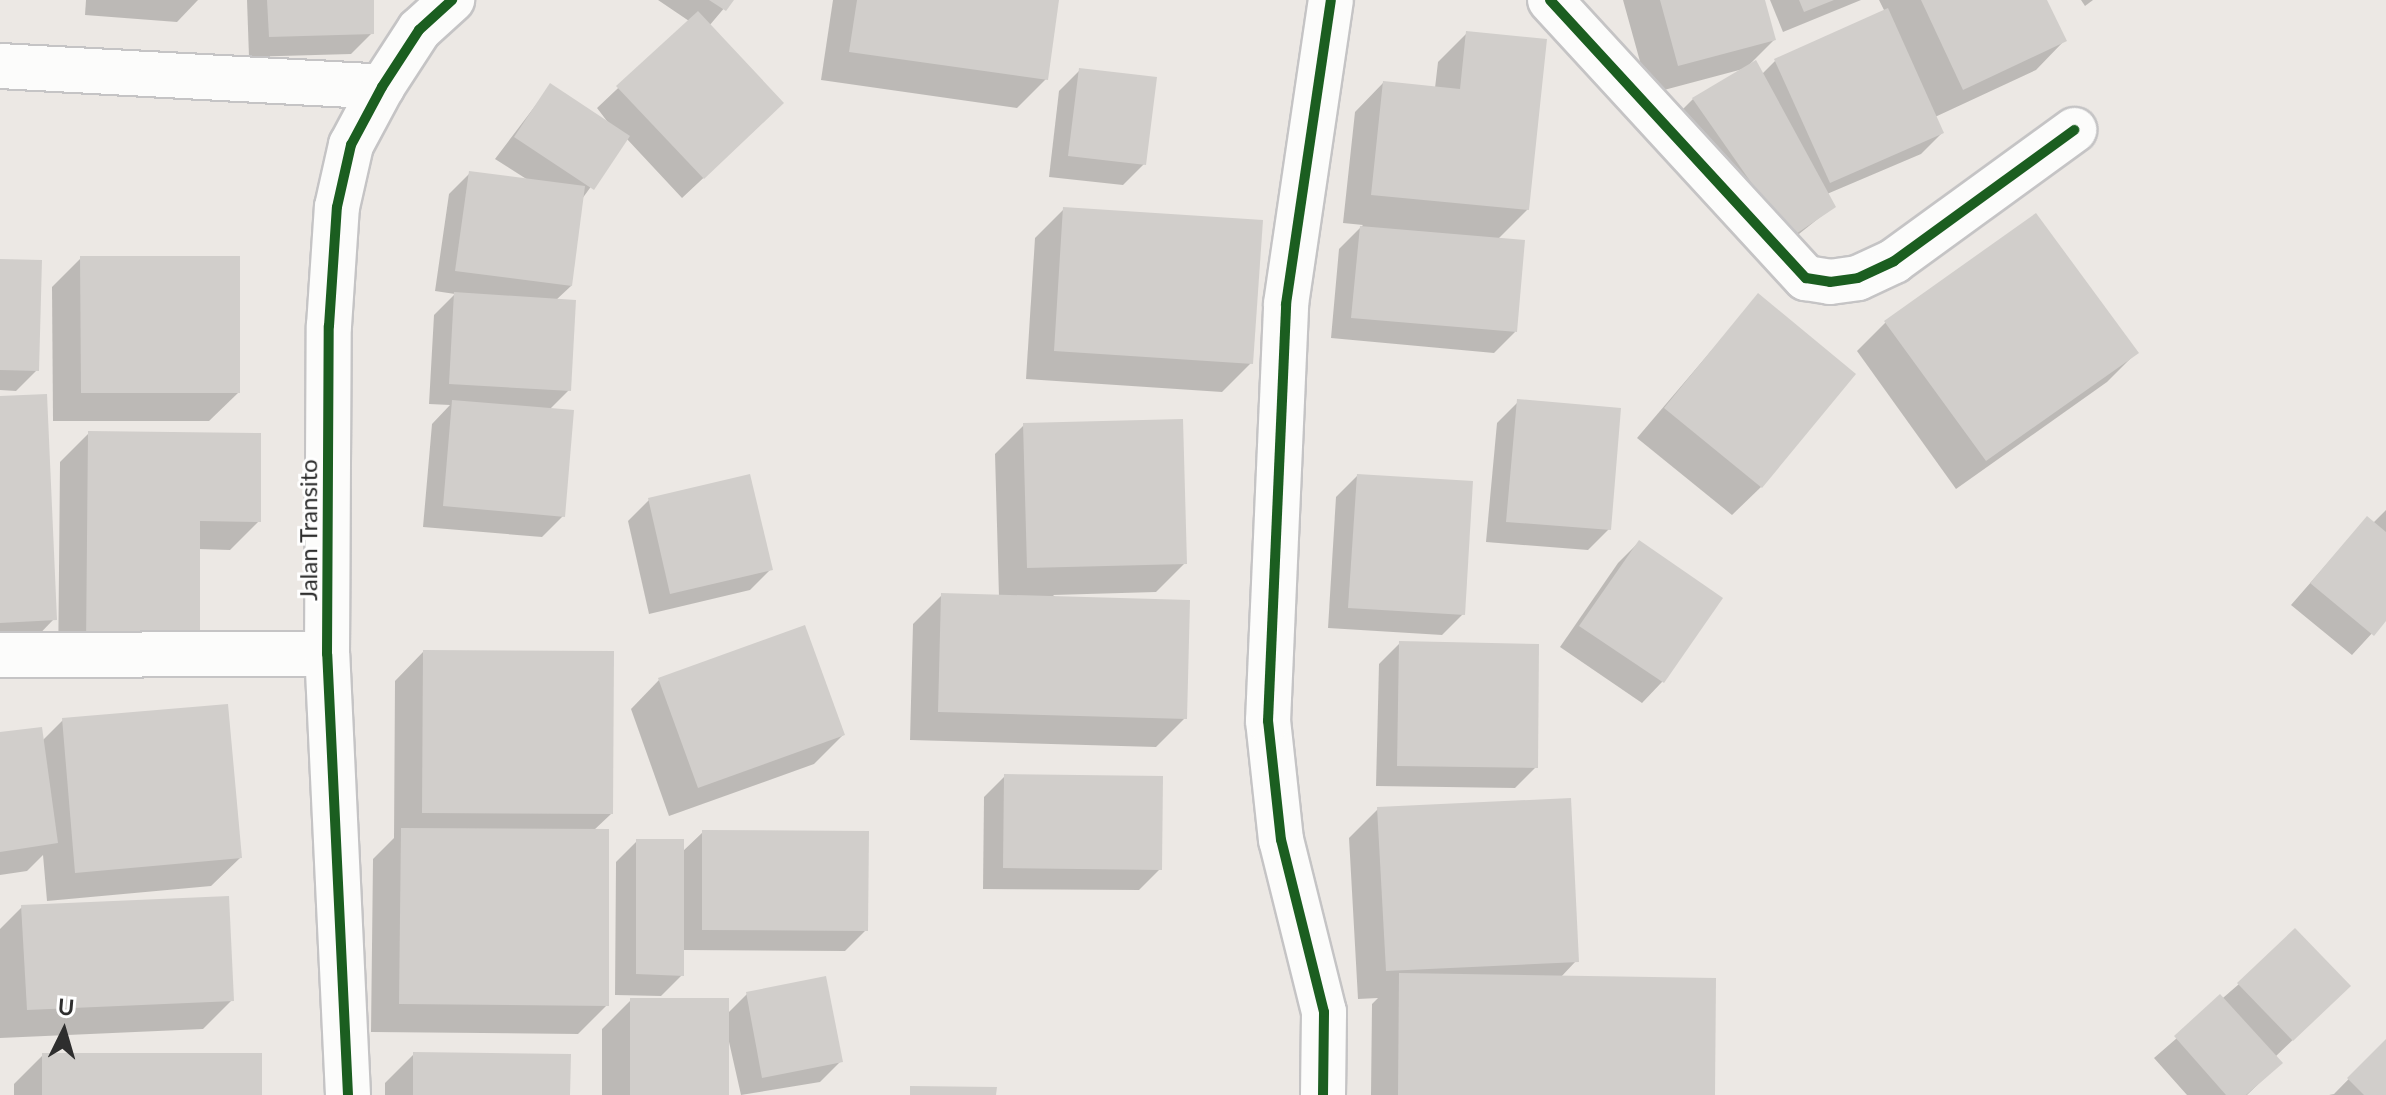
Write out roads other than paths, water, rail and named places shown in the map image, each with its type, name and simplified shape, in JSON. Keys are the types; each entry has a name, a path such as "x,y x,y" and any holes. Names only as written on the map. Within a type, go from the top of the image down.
{"street":[{"name":"Jalan Transito","path":"348,1095 327,654 329,326 337,207 351,145 382,87 419,30 452,0"},
{"path":"1323,1095 1324,1012 1281,840 1268,721 1286,304 1331,0"},
{"path":"1550,0 1806,278 1830,282 1858,278 1894,261 2074,130"},
{"path":"0,66 382,87"},
{"path":"0,655 327,654"}]}
